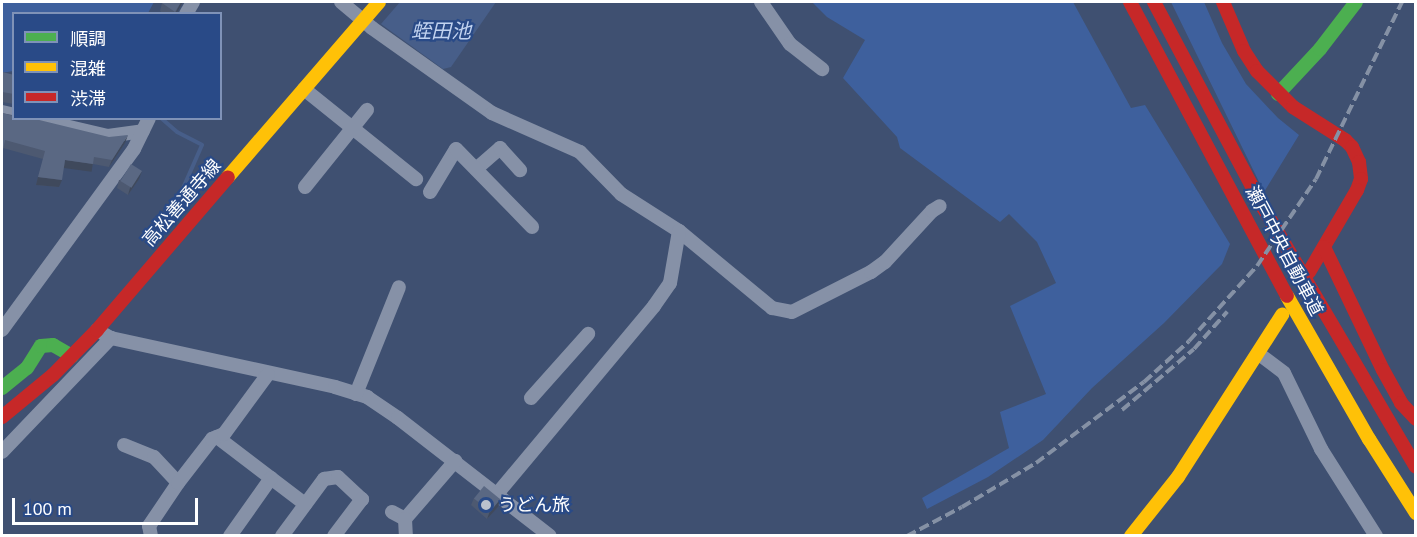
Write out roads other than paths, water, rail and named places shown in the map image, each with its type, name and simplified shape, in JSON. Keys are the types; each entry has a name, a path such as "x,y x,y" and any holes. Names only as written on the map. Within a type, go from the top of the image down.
{"main road":[{"name":"高松善通寺線","path":"2,417 72,356 97,330 380,2"},
{"name":"瀬戸中央自動車道","path":"1130,2 1286,295 1369,439 1416,513"},
{"name":"瀬戸中央自動車道","path":"1154,2 1263,209 1305,273 1416,467"},
{"path":"1223,2 1250,62 1278,94 1310,120 1352,147 1359,162 1361,179 1351,204 1305,273"},
{"path":"1278,94 1320,48 1356,2"},
{"path":"1324,247 1383,370 1401,403 1416,419"},
{"path":"1131,536 1178,477 1282,315"},
{"path":"2,388 27,368 41,346 53,345 72,356"}],"street":[{"path":"341,2 492,113 580,152 621,194 679,231 753,289 761,300 772,308 792,312 844,287 885,262 932,211 940,206"},
{"path":"761,2 790,44 822,69"},
{"path":"304,89 416,179"},
{"path":"305,187 367,110"},
{"path":"40,120 108,136 146,125"},
{"path":"2,330 134,149 146,125"},
{"path":"476,169 500,148 520,170"},
{"path":"430,192 456,149 532,226"},
{"path":"497,494 654,306 670,283 679,231"},
{"path":"356,394 399,287"},
{"path":"97,330 111,338 367,398 398,418 550,536"},
{"path":"531,398 567,347 588,334"},
{"path":"2,452 111,338"},
{"path":"1259,354 1284,374 1321,449 1376,536"},
{"path":"151,536 149,526 178,483 212,439 224,434 268,374"},
{"path":"138,451 144,437"},
{"path":"217,437 305,504"},
{"path":"124,445 154,458 178,483"},
{"path":"406,536 405,519 455,461"},
{"path":"282,536 324,479 338,477 362,499 334,536"},
{"path":"230,536 271,478"},
{"path":"392,512 405,519"}],"water":[{"name":"蛭田池","path":"400,2 496,2 451,67 443,69 381,24"}],"waterway":[{"path":"163,120 177,132 202,145 180,195 171,206"}],"railway":[{"path":"907,536 962,507 1036,463 1144,382 1189,341 1257,266 1316,179 1402,2"},
{"path":"1122,410 1194,349 1227,312"}],"place":[{"name":"うどん旅","path":"486,505"}]}
